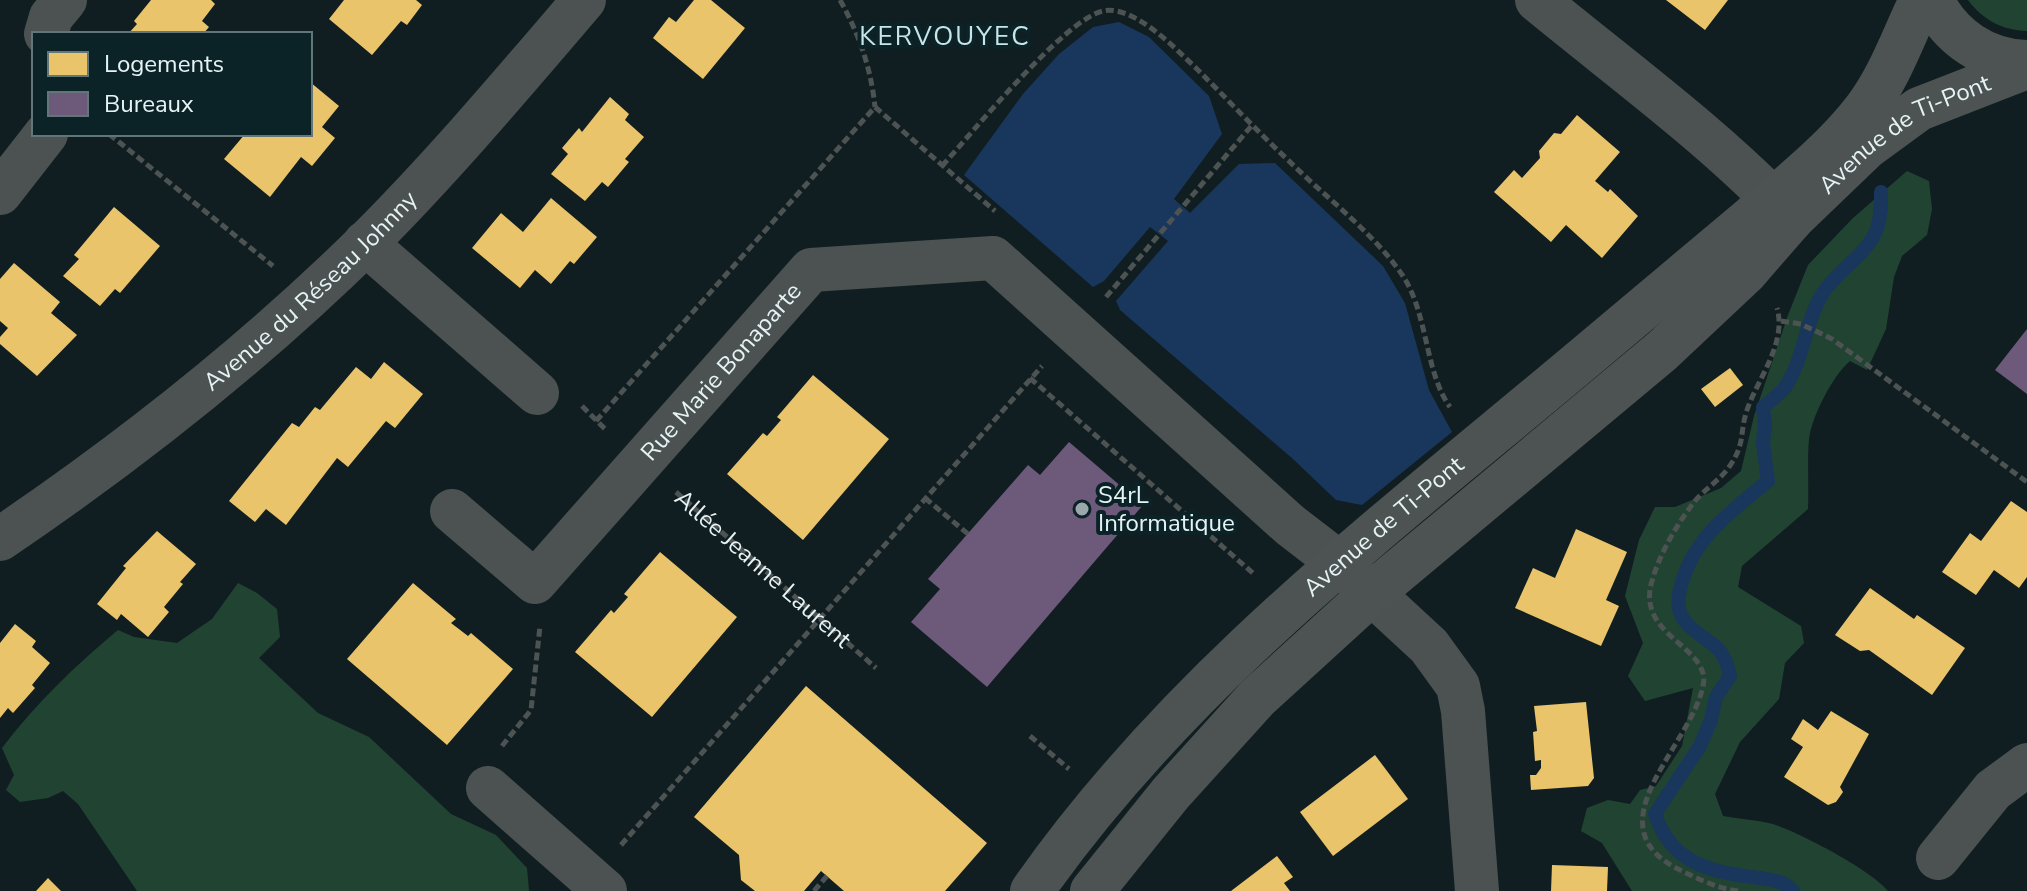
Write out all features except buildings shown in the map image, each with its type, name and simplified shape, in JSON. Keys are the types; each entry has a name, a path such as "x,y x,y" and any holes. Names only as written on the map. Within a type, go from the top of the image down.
{"street":[{"path":"47,32 51,17 65,0"},
{"name":"Avenue du Réseau Johnny","path":"0,539 50,506 184,404 309,295 425,182 584,0"},
{"path":"1537,0 1693,128 1783,209"},
{"name":"Avenue de Ti-Pont","path":"1092,891 1171,793 1248,708 1371,594 1662,351 1745,273 1783,209 1867,107 1921,0"},
{"path":"1932,0 1939,14 1958,36 1983,52 2027,64"},
{"name":"Avenue de Ti-Pont","path":"1032,891 1103,798 1173,720 1338,562 1783,209 1919,109 2027,64"},
{"path":"0,193 44,136"},
{"path":"365,243 537,393"},
{"name":"Rue Marie Bonaparte","path":"535,582 811,270 993,258 1429,646 1458,686 1469,757 1477,891"},
{"path":"452,511 535,582"},
{"path":"1938,858 1993,790 2027,765"},
{"path":"488,788 598,885"}],"path":[{"path":"840,0 863,50 872,79 875,107"},
{"path":"942,166 1045,54 1087,17 1104,10 1119,11 1136,18 1253,124 1382,250 1404,277 1447,403 1482,445"},
{"path":"598,885 820,617 1075,331 1253,124"},
{"path":"111,136 309,295"},
{"path":"1738,891 1707,883 1661,860 1648,847 1644,837 1643,809 1652,785 1695,714 1704,681 1703,669 1657,623 1649,596 1651,581 1678,526 1696,500 1728,469 1742,446 1745,415 1773,351 1781,321 1775,300"},
{"path":"1781,321 1801,324 1832,339 2027,482"},
{"path":"1030,378 1264,584"},
{"name":"Allée Jeanne Laurent","path":"537,393 567,382 589,416 876,668"},
{"path":"925,498 968,534"},
{"path":"488,788 482,779 483,769 531,710 541,614 535,582"},
{"path":"814,891 827,876"}],"green space":[{"path":"1968,0 2027,0 2027,31 1994,23"},
{"path":"1907,171 1929,181 1932,209 1927,235 1902,256 1894,277 1886,329 1867,370 1850,361 1830,386 1819,408 1809,439 1808,509 1742,566 1738,587 1801,626 1804,643 1785,663 1779,699 1740,742 1715,794 1723,816 1761,821 1800,835 1851,863 1888,891 1632,891 1602,843 1581,831 1587,808 1608,800 1630,804 1640,790 1656,786 1682,746 1693,688 1645,701 1628,676 1643,643 1625,596 1639,540 1655,507 1675,507 1721,488 1741,471 1754,416 1808,265 1853,218"},
{"path":"238,583 277,609 280,637 259,658 318,713 369,737 451,814 496,835 527,868 529,891 137,891 78,804 63,791 48,798 20,802 6,790 14,775 2,748 42,700 87,657 118,630 134,637 177,643 212,619"}],"water":[{"path":"1119,22 1149,37 1209,96 1222,134 1174,199 1190,213 1239,164 1275,163 1383,266 1405,303 1429,390 1452,432 1362,505 1336,500 1120,310 1116,301 1168,241 1150,227 1104,281 1093,287 964,175 1023,94 1059,54 1093,27"}],"waterway":[{"path":"1793,891 1778,882 1725,873 1696,863 1672,845 1655,814 1700,746 1716,697 1730,676 1723,655 1684,620 1679,610 1679,598 1685,572 1703,542 1726,516 1768,481 1763,443 1763,407 1784,389 1792,374 1813,313 1825,290 1873,238 1879,220 1881,192"}],"place":[{"name":"S4rL Informatique","path":"1082,509"}],"district":[{"name":"KERVOUYEC","path":"945,36"}]}
